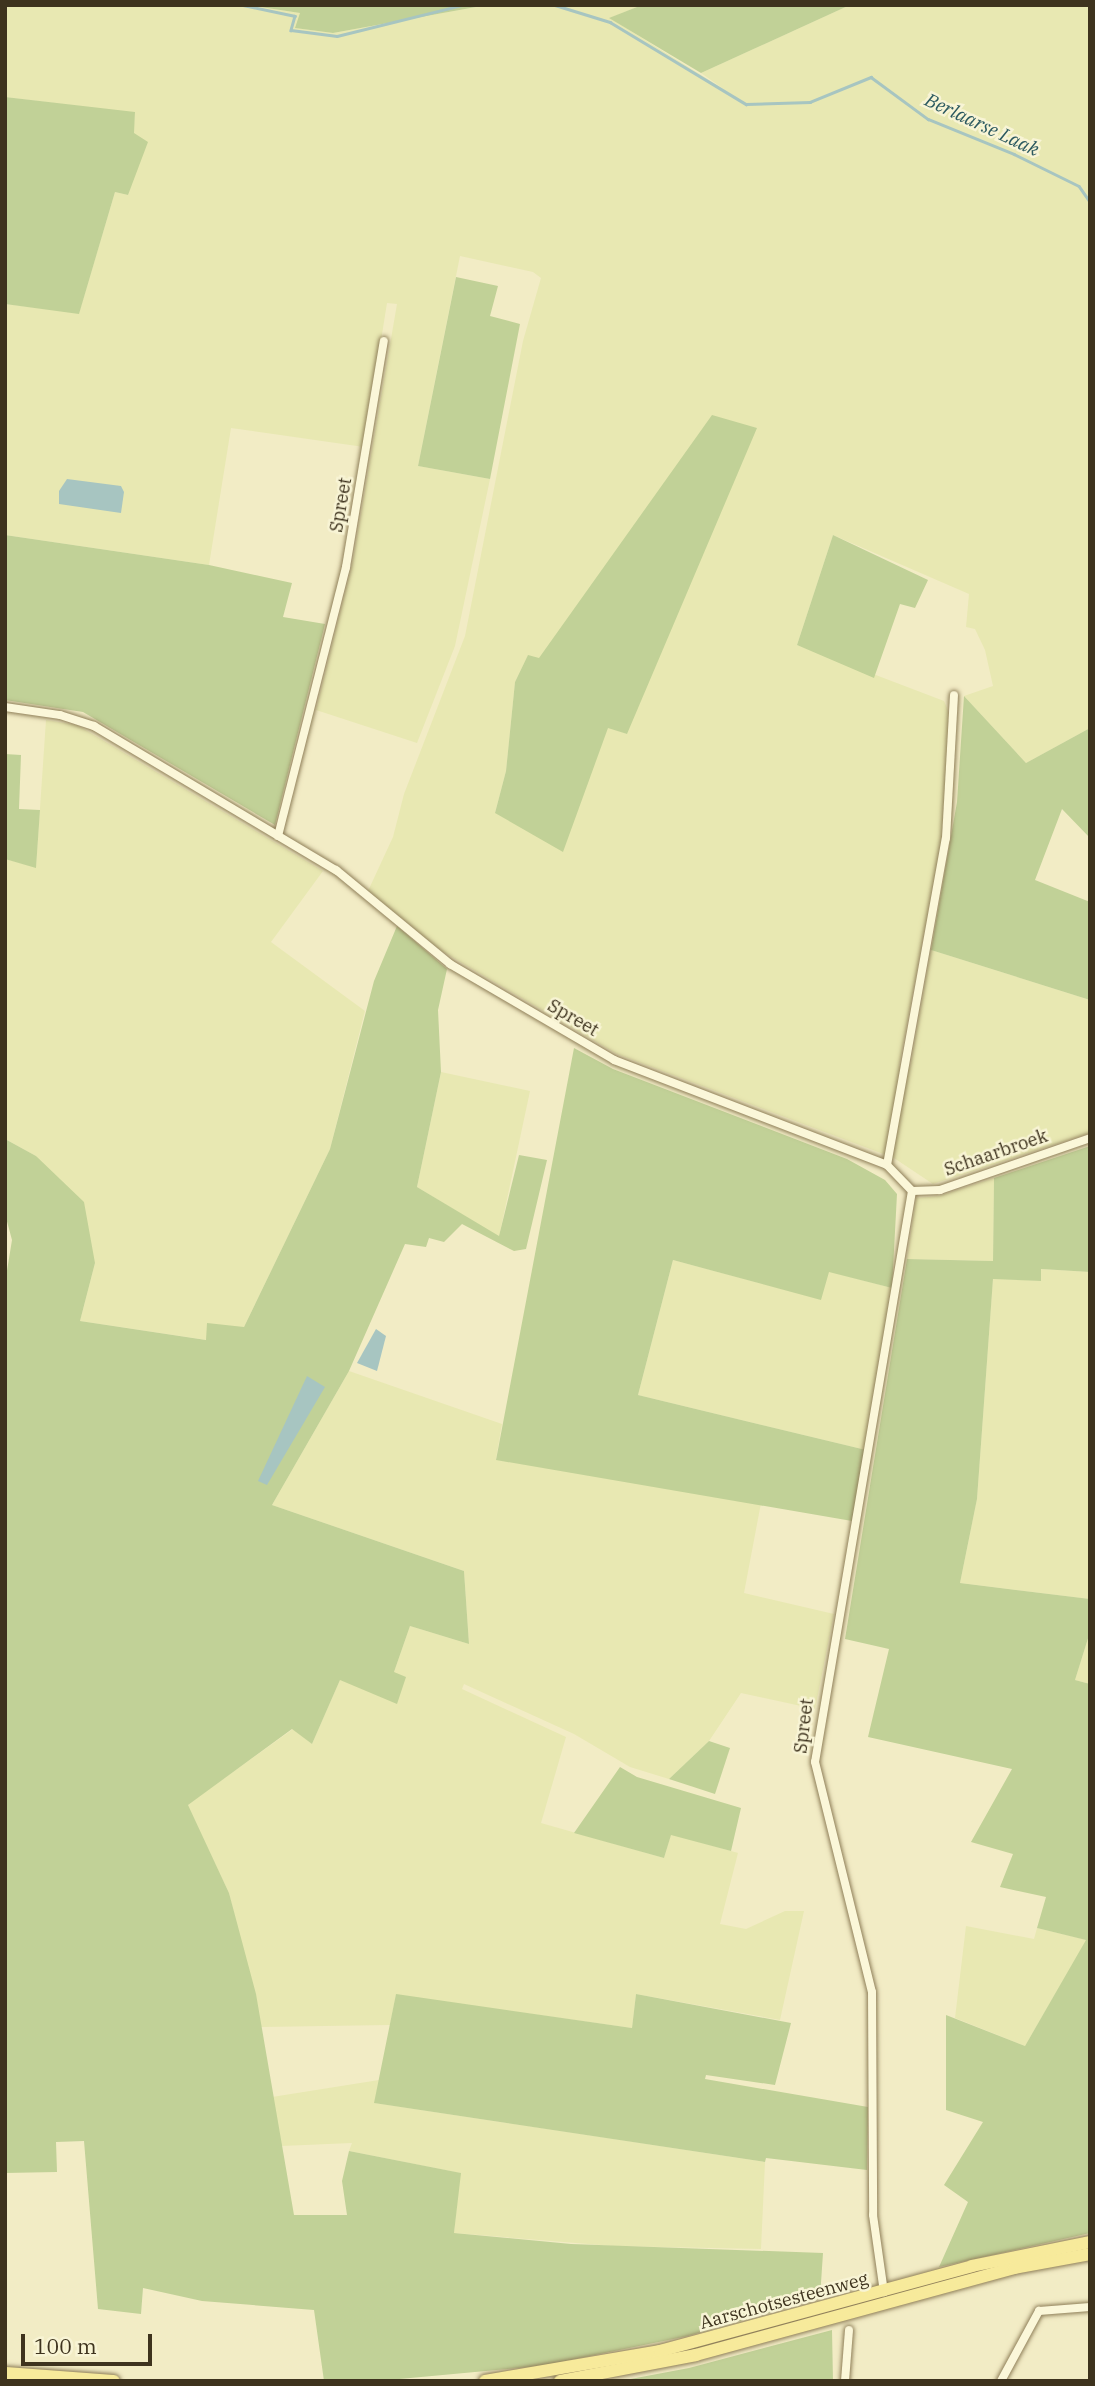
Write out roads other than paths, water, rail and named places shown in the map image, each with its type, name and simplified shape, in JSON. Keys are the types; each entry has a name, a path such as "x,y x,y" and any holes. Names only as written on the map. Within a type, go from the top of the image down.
{"main road":[{"name":"Aarschotsesteenweg","path":"560,2381 696,2355 886,2297 972,2266 1090,2242"},
{"name":"Aarschotsesteenweg","path":"485,2381 660,2351 1014,2268 1090,2254"},
{"path":"5,2373 114,2381"}],"street":[{"name":"Spreet","path":"278,836 346,566 384,341"},
{"path":"887,1165 946,838 954,695"},
{"name":"Spreet","path":"5,707 60,715 94,726 351,881 450,964 614,1060 887,1165 912,1191 815,1762 872,1993 873,2215 886,2297"},
{"name":"Schaarbroek","path":"912,1191 940,1190 1090,1138"},
{"path":"1001,2381 1039,2311 1090,2307"},
{"path":"845,2381 849,2330"}],"water":[{"path":"67,479 121,486 124,492 121,513 59,504 59,491"},
{"path":"376,1329 386,1336 377,1371 357,1363"},
{"path":"307,1376 325,1387 267,1485 258,1481"}],"waterway":[{"name":"Berlaarse Laak","path":"243,5 295,16 291,30 337,36 462,5"},
{"name":"Berlaarse Laak","path":"555,5 610,22 746,104 810,102 871,77 928,119 1014,154 1079,186 1090,202"}]}
